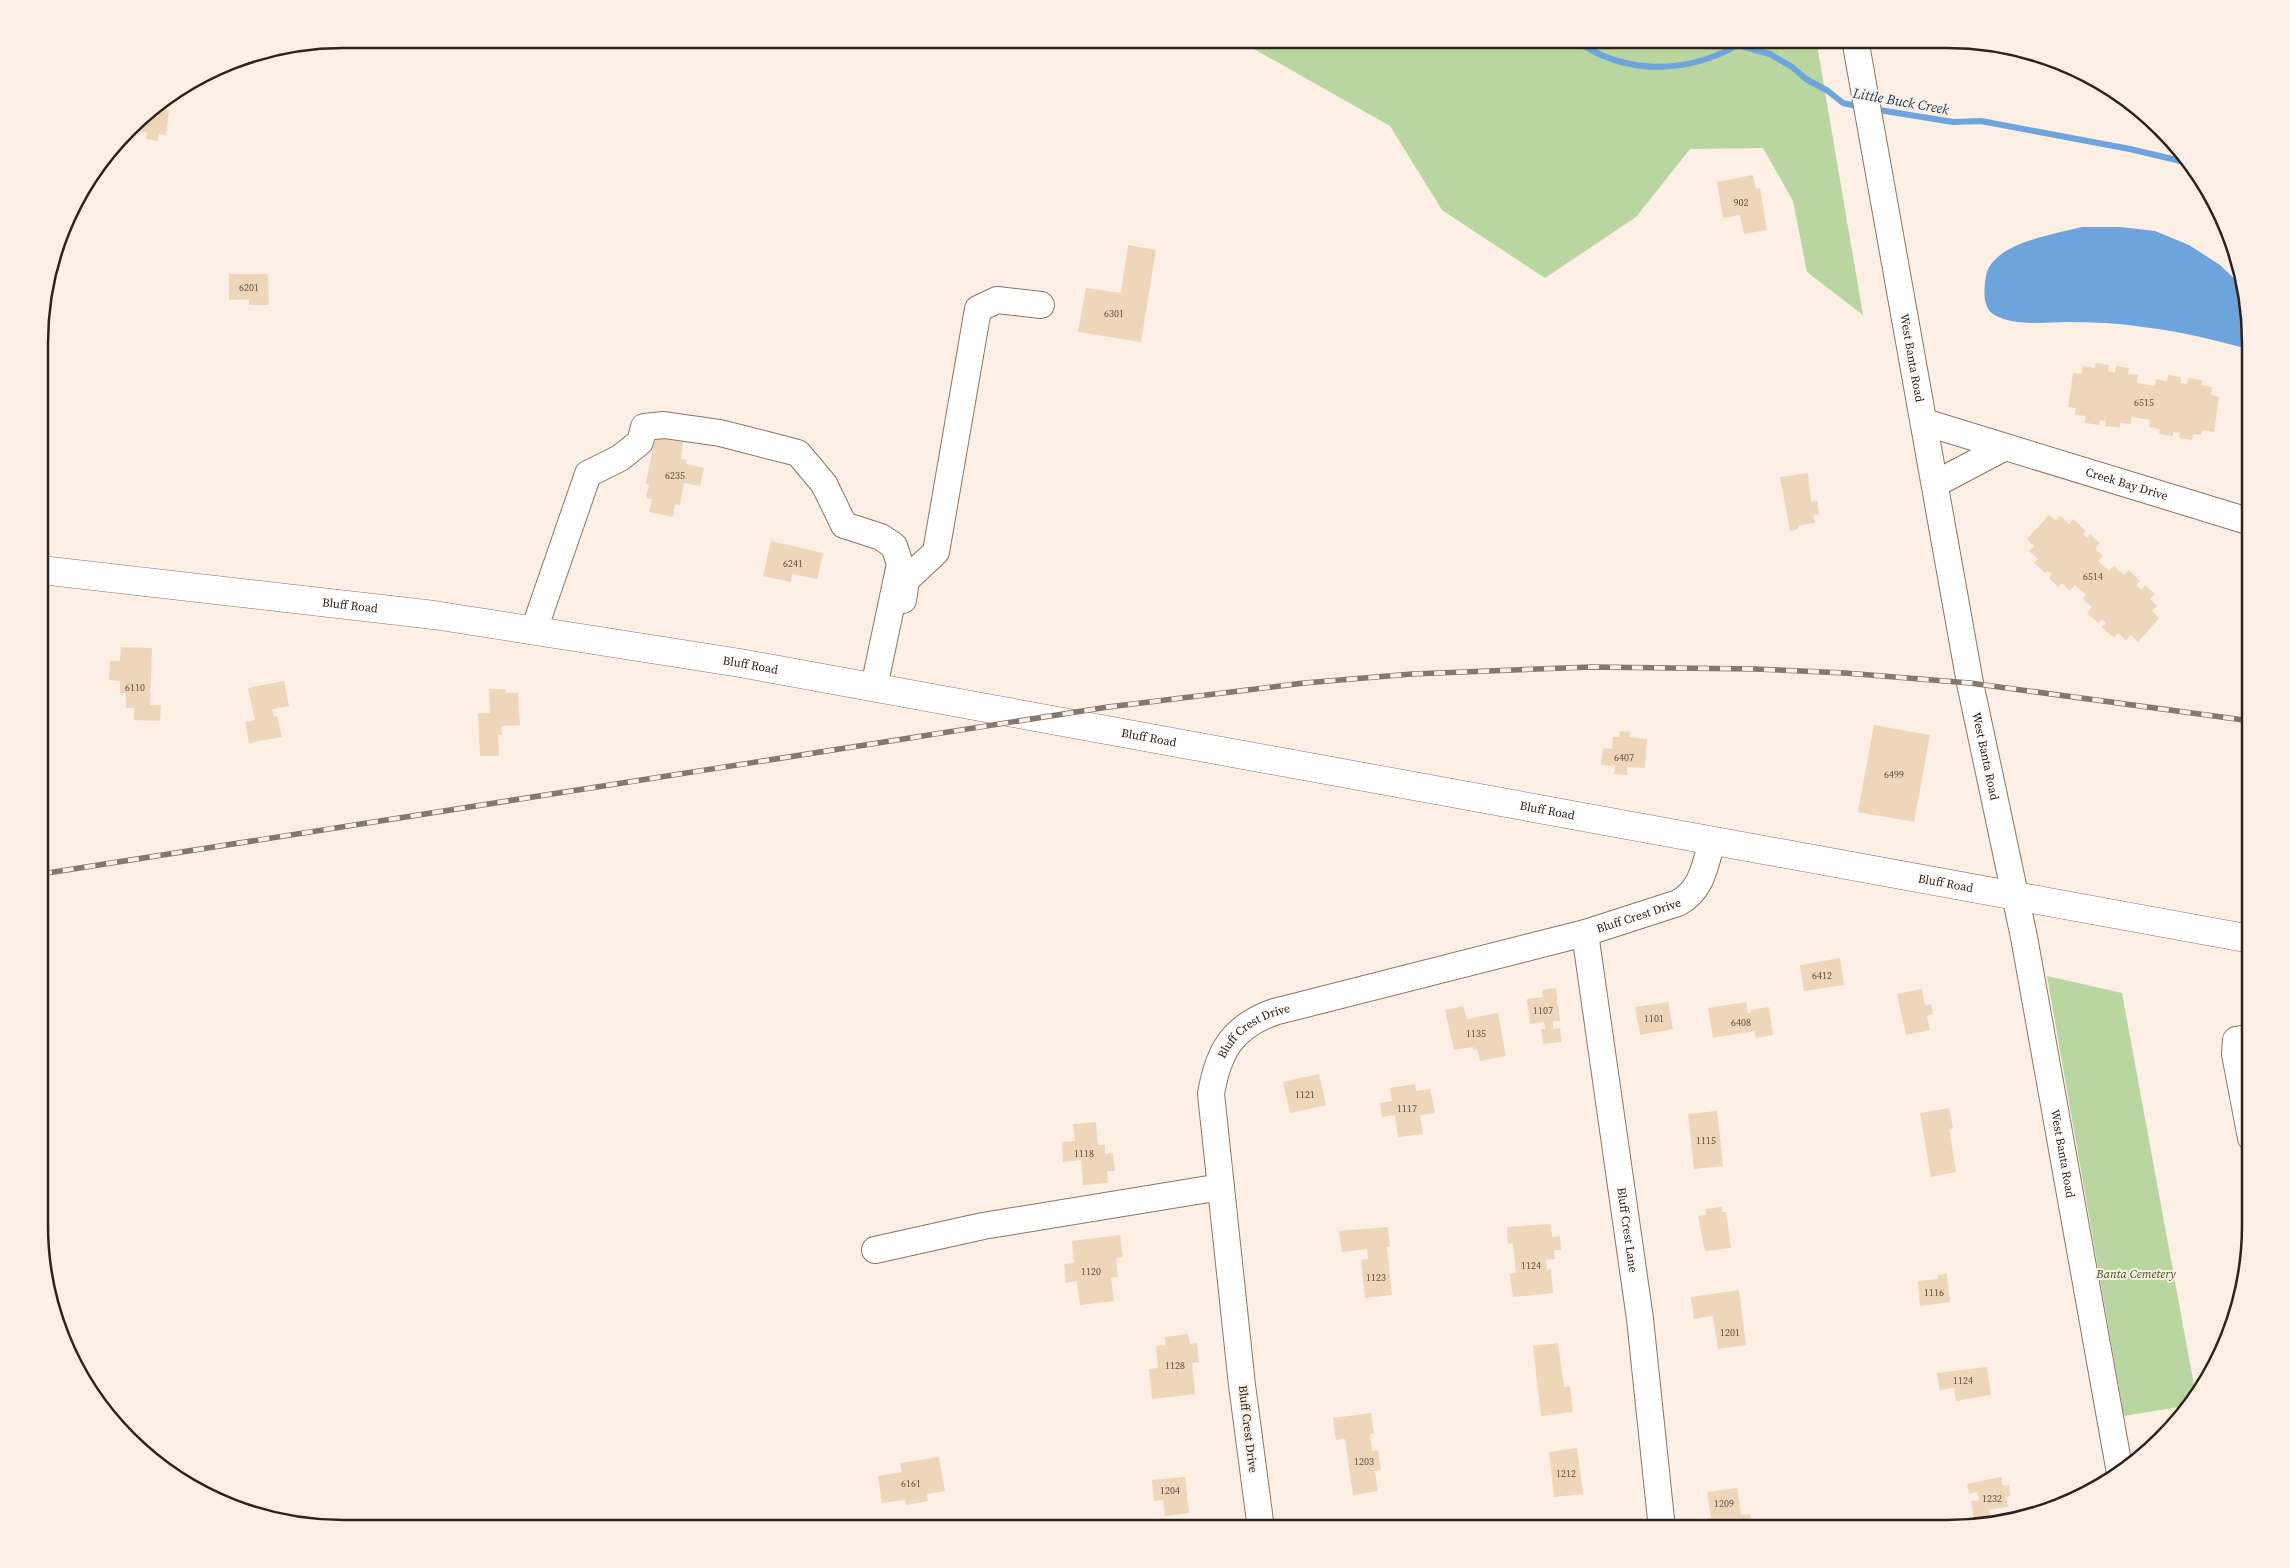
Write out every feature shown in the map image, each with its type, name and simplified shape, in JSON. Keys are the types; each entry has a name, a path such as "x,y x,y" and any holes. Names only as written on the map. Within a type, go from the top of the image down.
{"main road":[{"name":"Bluff Road","path":"48,571 378,608 534,630 880,688 2242,937"}],"street":[{"name":"West Banta Road","path":"1857,48 1970,683 2024,937 2119,1466"},
{"path":"880,688 906,580 936,552 978,309 997,300 1041,305"},
{"name":"Creek Bay Drive","path":"1924,422 2242,519"},
{"path":"534,630 588,474 620,458 640,442 644,427 664,425 720,433 798,453 824,484 844,525 881,537 894,546 900,564 880,688"},
{"path":"1935,484 2005,447"},
{"name":"Bluff Crest Drive","path":"1260,1520 1242,1385 1211,1094 1216,1064 1226,1046 1248,1025 1274,1012 1585,933 1678,903 1688,897 1701,880 1712,841"},
{"name":"Bluff Crest Lane","path":"1585,933 1640,1319 1661,1520"},
{"path":"2242,1039 2236,1040 2235,1054 2242,1091"},
{"path":"875,1250 983,1226 1221,1187"}],"green space":[{"path":"1818,48 1863,315 1807,272 1793,201 1763,148 1690,149 1636,217 1545,278 1442,210 1390,126 1254,49"},
{"name":"Banta Cemetery","path":"2047,976 2122,993 2194,1388 2181,1407 2124,1416"}],"water":[{"path":"2082,227 2120,227 2155,231 2189,245 2220,265 2236,280 2242,323 2242,348 2197,336 2157,329 2096,323 2029,323 2010,321 1993,314 1989,311 1985,302 1986,276 1991,265 2000,255 2012,248 2041,237"}],"building":[{"path":"162,109 169,110 166,135 159,134 158,141 146,139 147,132 137,131"},
{"path":"1753,175 1756,189 1760,188 1767,230 1744,234 1740,215 1723,218 1717,182"},
{"path":"1128,245 1156,250 1141,342 1078,332 1086,288 1121,293"},
{"path":"229,274 268,274 269,305 249,305 249,299 229,300"},
{"path":"2096,363 2109,365 2108,371 2115,373 2116,366 2129,368 2128,374 2138,375 2137,383 2155,386 2156,379 2167,381 2168,375 2181,377 2181,383 2187,384 2188,378 2202,380 2201,385 2212,387 2211,395 2219,397 2214,432 2202,430 2201,435 2193,434 2192,440 2179,438 2180,433 2173,432 2173,436 2159,434 2160,429 2149,427 2150,420 2132,417 2131,424 2120,423 2120,428 2105,426 2106,421 2100,420 2099,425 2085,423 2086,416 2075,415 2076,408 2068,407 2073,373 2082,374 2083,366 2095,368"},
{"path":"655,437 683,442 681,459 687,460 686,464 704,468 700,486 684,483 680,505 675,504 673,517 649,512 652,499 646,498 649,484 646,483"},
{"path":"1808,473 1811,502 1817,501 1819,514 1813,515 1815,523 1798,526 1798,529 1790,531 1780,477"},
{"path":"2049,515 2056,521 2060,516 2069,524 2073,519 2086,531 2083,534 2087,538 2090,534 2100,543 2095,549 2103,556 2098,561 2109,571 2114,566 2124,575 2129,570 2140,581 2136,585 2141,590 2145,585 2155,594 2150,599 2157,606 2152,611 2159,618 2138,642 2131,635 2126,640 2118,633 2114,638 2102,627 2106,623 2102,620 2098,623 2087,613 2092,607 2083,599 2086,595 2075,585 2070,591 2062,583 2058,587 2049,578 2052,574 2048,571 2045,573 2034,563 2038,559 2029,551 2034,546 2027,539"},
{"path":"771,541 823,553 817,579 792,574 791,582 763,576"},
{"path":"121,647 152,648 150,705 161,705 160,721 134,720 134,708 126,708 126,693 120,693 120,681 109,680 110,661 120,661"},
{"path":"284,681 289,706 272,709 274,717 277,716 282,737 249,743 245,722 255,720 248,688"},
{"path":"489,689 506,689 506,693 518,693 520,725 501,726 502,735 498,735 499,756 480,756 478,713 490,713"},
{"path":"1874,725 1930,735 1914,822 1858,812"},
{"path":"1620,731 1630,732 1629,737 1647,739 1645,768 1627,767 1627,775 1614,774 1615,766 1601,765 1603,748 1612,749 1613,737 1619,737"},
{"path":"1840,958 1844,985 1804,991 1800,965"},
{"path":"1556,988 1560,1021 1553,1021 1553,1029 1560,1028 1562,1042 1543,1044 1541,1029 1545,1029 1544,1022 1530,1024 1527,999 1543,997 1542,990"},
{"path":"1922,989 1925,1006 1931,1004 1933,1014 1927,1016 1930,1030 1906,1035 1897,994"},
{"path":"1668,1002 1673,1029 1640,1035 1635,1007"},
{"path":"1746,1002 1748,1013 1751,1013 1751,1010 1769,1007 1773,1035 1756,1038 1755,1031 1713,1038 1708,1008"},
{"path":"1463,1006 1467,1019 1498,1013 1506,1056 1480,1061 1477,1049 1474,1050 1473,1047 1454,1050 1445,1010"},
{"path":"1319,1074 1326,1105 1290,1113 1283,1082"},
{"path":"1415,1084 1416,1091 1430,1089 1435,1113 1420,1115 1423,1134 1398,1137 1395,1115 1382,1117 1380,1103 1392,1101 1390,1088"},
{"path":"1949,1108 1953,1128 1949,1129 1956,1172 1931,1177 1920,1113"},
{"path":"1717,1111 1723,1166 1694,1169 1688,1114"},
{"path":"1096,1122 1098,1145 1105,1145 1105,1154 1113,1153 1115,1171 1107,1171 1108,1183 1083,1185 1081,1160 1063,1162 1062,1142 1075,1141 1073,1124"},
{"path":"1722,1207 1722,1212 1726,1212 1731,1248 1705,1251 1698,1216 1706,1215 1705,1209"},
{"path":"1551,1224 1552,1237 1560,1236 1561,1250 1554,1250 1555,1259 1546,1260 1547,1270 1551,1269 1553,1293 1513,1297 1510,1274 1516,1273 1513,1243 1508,1244 1507,1227"},
{"path":"1388,1227 1390,1247 1387,1247 1392,1295 1365,1298 1361,1260 1368,1259 1367,1249 1342,1252 1339,1231"},
{"path":"1120,1235 1123,1257 1116,1258 1118,1277 1111,1278 1114,1301 1080,1305 1077,1281 1066,1283 1064,1264 1074,1263 1072,1241"},
{"path":"1947,1274 1950,1302 1920,1306 1918,1281 1938,1279 1938,1275"},
{"path":"1739,1290 1746,1345 1718,1349 1713,1316 1694,1319 1691,1297"},
{"path":"1188,1334 1190,1344 1197,1343 1199,1362 1192,1363 1195,1394 1152,1399 1149,1369 1158,1368 1156,1346 1166,1345 1165,1337"},
{"path":"1558,1343 1564,1387 1570,1386 1573,1412 1541,1416 1533,1346"},
{"path":"1987,1367 1991,1395 1956,1401 1954,1388 1940,1390 1937,1373"},
{"path":"1371,1413 1374,1434 1370,1434 1372,1451 1378,1450 1381,1470 1375,1471 1378,1491 1353,1495 1345,1439 1336,1440 1333,1418"},
{"path":"1577,1448 1583,1494 1554,1497 1549,1452"},
{"path":"939,1457 945,1491 927,1494 928,1501 906,1505 905,1500 882,1503 878,1476 902,1472 900,1463"},
{"path":"1185,1477 1189,1513 1165,1516 1163,1500 1154,1501 1152,1480"},
{"path":"2001,1477 2003,1486 2009,1485 2010,1496 2006,1497 2008,1507 1989,1510 1990,1516 1974,1519 1971,1501 1979,1500 1977,1492 1969,1494 1967,1484"},
{"path":"1737,1488 1741,1515 1750,1514 1751,1520 1702,1520 1711,1518 1707,1492"}],"waterway":[{"name":"Little Buck Creek","path":"1588,48 1613,60 1655,67 1697,62 1732,48"},
{"name":"Little Buck Creek","path":"1749,48 1770,54 1792,67 1806,79 1828,91 1843,103 1861,107"},
{"name":"Little Buck Creek","path":"1873,109 1953,122 1981,121 2130,149 2180,161"}],"railway":[{"path":"48,873 1108,707 1304,683 1412,674 1591,667 1755,669 1845,673 1970,683 2242,720"}]}
